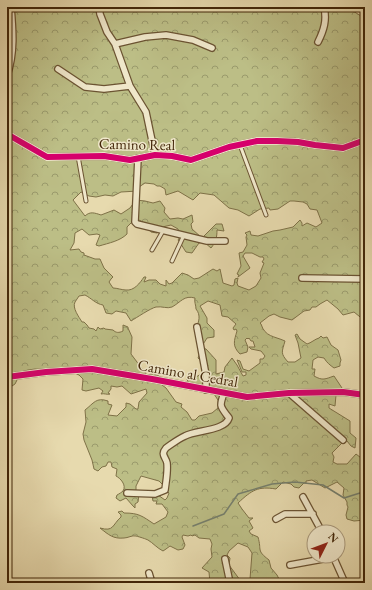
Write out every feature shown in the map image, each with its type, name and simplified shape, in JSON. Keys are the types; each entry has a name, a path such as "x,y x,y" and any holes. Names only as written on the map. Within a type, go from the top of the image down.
{"street":[{"path":"7,76 10,67 12,50 13,31 11,7"},
{"path":"99,7 107,32 115,44 130,86 146,112 155,155"},
{"path":"318,42 323,32 326,16 324,7"},
{"path":"115,44 145,37 166,35 193,40 212,48"},
{"path":"58,68 85,87 104,89 130,86"},
{"name":"Camino Real","path":"7,134 46,157 104,156 130,160 155,155 172,156 191,160 229,147 257,141 298,142 343,148 365,140"},
{"path":"138,158 135,222 137,224 207,241 226,242"},
{"path":"302,278 365,278"},
{"path":"197,327 206,375 206,390"},
{"name":"Camino al Cedral","path":"7,377 46,372 92,369 247,397 289,393 343,392 365,395"},
{"path":"127,493 155,494 165,490 167,462 163,454 164,451 166,448 185,436 223,426 228,422 229,418 220,403 224,392"},
{"path":"289,393 343,440"},
{"path":"304,498 318,524"},
{"path":"276,519 285,514 312,514"},
{"path":"225,560 230,583"},
{"path":"290,565 306,562"},
{"path":"336,564 345,583"},
{"path":"149,573 152,583"}],"lane":[{"path":"240,145 266,215"},
{"path":"78,156 86,201"},
{"path":"152,250 163,231"},
{"path":"172,261 184,236"}],"green space":[{"path":"7,7 332,7 336,9 338,7 358,7 353,11 361,16 365,8 365,321 354,312 343,315 327,300 316,307 312,307 310,310 304,311 292,320 274,314 260,323 267,334 285,341 282,352 288,362 295,362 301,358 295,335 297,334 300,339 307,344 321,336 323,338 327,337 331,345 338,350 341,360 340,366 334,368 327,363 324,358 318,357 313,360 312,369 315,369 314,376 320,379 326,379 334,376 342,388 336,395 335,406 329,404 329,408 350,421 350,433 356,438 355,448 347,441 344,441 332,453 334,457 333,462 337,464 347,464 356,454 365,461 365,520 354,521 347,519 346,515 348,507 343,495 344,488 337,482 325,488 312,480 306,481 306,483 299,488 283,482 276,489 264,488 251,492 238,503 249,518 253,518 249,521 253,528 249,531 251,534 258,537 261,552 269,560 271,568 281,583 257,583 255,580 250,579 252,553 248,547 238,543 229,551 227,555 230,558 229,565 240,580 239,583 210,583 209,572 202,568 212,557 212,544 210,539 199,538 195,535 183,535 182,537 185,545 183,549 178,550 170,546 163,551 150,541 134,536 117,538 109,535 100,528 108,529 112,527 121,517 118,512 122,511 124,513 140,516 154,524 166,517 168,512 162,504 156,504 157,501 153,501 152,496 158,495 165,500 169,493 166,492 165,487 159,481 141,476 136,486 136,491 139,494 138,502 135,504 135,508 126,498 120,501 116,498 117,495 124,489 124,484 116,476 117,469 112,467 111,462 108,462 106,466 102,467 98,471 94,469 84,440 83,434 86,422 85,410 93,403 98,400 108,401 108,404 112,405 108,415 117,416 126,407 126,403 138,409 139,402 147,393 146,389 131,394 122,386 111,386 108,393 110,394 101,394 103,391 99,388 86,391 82,390 83,379 79,375 70,371 35,369 21,372 15,384 12,386 7,384","holes":["145,183 160,186 165,189 166,195 178,191 193,200 200,193 214,195 229,208 238,210 249,216 260,209 278,209 290,201 303,202 307,204 310,209 317,210 322,223 316,227 307,223 302,226 300,220 293,227 258,236 251,235 250,231 245,233 247,235 247,245 243,252 239,253 241,266 237,274 239,275 238,277 250,268 243,256 245,253 252,253 263,257 264,259 260,273 261,278 256,286 249,290 238,286 238,278 235,279 234,285 232,286 223,283 220,269 217,271 213,269 199,278 194,279 182,273 172,283 169,284 166,280 166,286 160,284 156,280 144,282 146,277 144,277 139,284 132,289 124,290 113,288 109,282 113,277 104,268 100,259 95,259 84,255 84,253 79,249 70,250 74,243 75,233 82,229 89,235 100,235 96,245 99,246 114,242 121,238 127,234 127,227 131,223 139,220 148,225 151,232 157,233 158,228 171,225 178,229 180,237 178,240 186,252 192,253 199,243 204,242 211,248 216,239 217,230 224,231 222,224 216,224 202,238 192,229 192,215 183,219 170,219 164,212 165,208 160,201 153,203 136,200 130,208 121,214 114,210 101,215 91,213 85,216 73,200 81,192 89,196 96,197 105,195 113,196 121,192 138,191 139,187","85,295 103,305 106,313 112,314 116,311 126,313 131,321 154,308 170,308 185,298 195,298 196,309 199,316 199,321 196,328 202,346 207,338 214,337 214,330 207,323 207,318 200,306 208,301 220,305 222,316 228,317 236,324 233,328 237,331 234,343 237,351 240,354 247,352 248,347 245,340 249,338 253,341 255,347 249,347 251,349 261,351 265,356 263,359 260,359 260,363 249,371 243,369 240,361 237,360 242,372 246,372 246,375 243,376 232,358 225,367 224,372 216,374 216,360 206,349 202,348 198,358 204,364 204,371 198,376 187,379 187,384 212,391 218,400 218,408 212,413 199,416 195,420 192,420 187,412 181,407 182,404 176,402 166,388 158,382 162,378 155,375 155,373 147,375 131,354 132,337 128,327 123,325 123,331 119,332 104,328 100,329 98,327 96,331 89,328 84,322 82,322 76,312 74,304 79,296"]}],"waterway":[{"path":"193,526 224,514 238,494 272,484 295,482 323,485 344,498 360,493 365,488"}],"cycle path":[{"path":"7,134 47,157 104,156 130,160 155,155 172,156 191,160 229,147 257,141 298,142 343,148 365,140"},
{"path":"7,377 46,372 92,369 247,397 289,393 343,392 365,395"}]}
